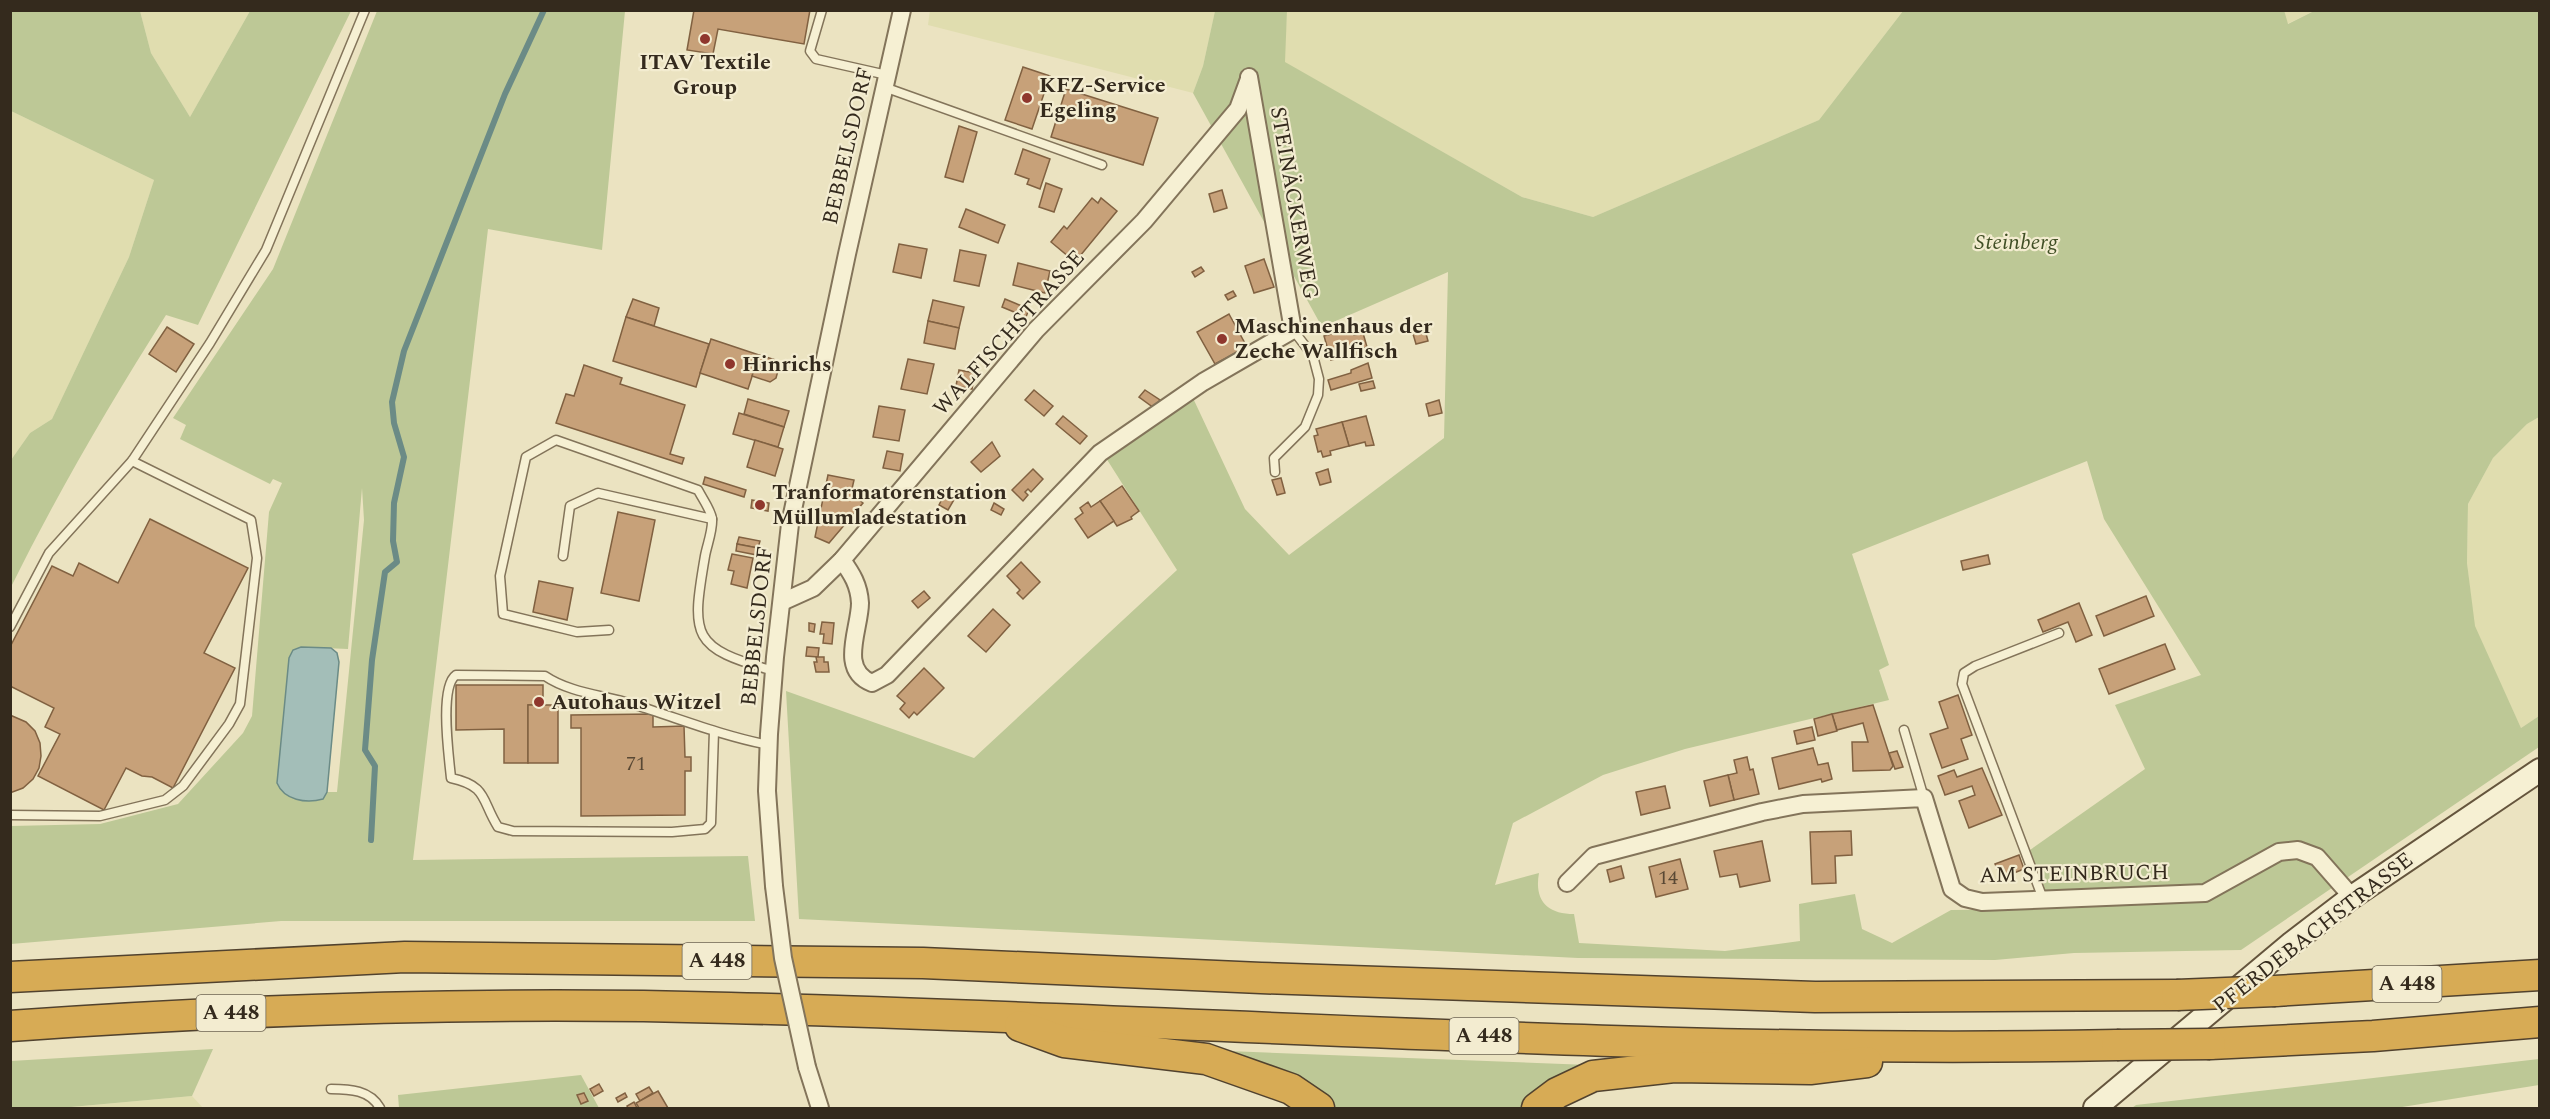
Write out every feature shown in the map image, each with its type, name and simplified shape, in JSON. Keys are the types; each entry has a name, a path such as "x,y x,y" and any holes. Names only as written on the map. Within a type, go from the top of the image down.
{"highway":[{"name":"A 448","path":"10,977 405,957 923,963 1272,979 1815,997 2177,995 2540,975"},
{"name":"A 448","path":"10,1026 149,1016 452,1005 727,1007 1662,1043 1977,1048 2210,1044 2373,1036 2540,1022"},
{"path":"992,1016 1064,1042 1206,1059 1291,1089 1319,1108"},
{"path":"1537,1108 1557,1093 1593,1076 1674,1067 1810,1069 1977,1048"}],"main road":[{"name":"PFERDEBACHSTRASSE","path":"2096,1108 2292,944 2352,897 2540,770"}],"street":[{"name":"BEBBELSDORF","path":"820,1108 807,1067 783,958 774,886 767,791 774,671 790,524 902,10"},
{"name":"STEINÄCKERWEG","path":"842,560 857,582 860,604 853,646 855,670 863,680 872,683 887,675 1100,453 1203,382 1293,330 1249,76"},
{"name":"WALFISCHSTRASSE","path":"782,602 813,588 842,560 1036,330 1152,212 1238,109 1249,76"},
{"path":"1567,883 1594,856 1762,812 1843,797 1924,798"},
{"name":"AM STEINBRUCH","path":"1924,798 1952,889 1965,898 1982,902 2205,893 2279,852 2298,850 2317,857 2352,897"}],"lane":[{"path":"10,627 49,553 132,461 210,343 266,250 365,10"},
{"path":"822,10 810,51 816,59 886,81 1102,165"},
{"path":"1275,472 1274,458 1305,427 1318,395 1319,379 1313,356 1293,330"},
{"path":"609,630 577,632 503,614 501,576 526,457 556,440 698,490 712,519 697,605 699,625 704,637 714,649 724,656 774,671"},
{"path":"10,815 100,816 165,800 183,786 229,724 240,704 257,558 251,520 132,461"},
{"path":"563,556 570,506 598,493 712,519"},
{"path":"2043,899 1962,684 1964,673 1975,666 2059,633"},
{"path":"714,731 711,823 705,829 672,832 513,831 498,827 482,793 466,782 451,778 447,730 448,684 456,675 545,676 557,684 769,745"},
{"path":"1904,730 1924,798"},
{"path":"331,1089 355,1089 376,1101 380,1108"}],"shaded area":[{"path":"930,10 1215,11 1203,66 1193,93 928,25"},
{"path":"2284,10 2314,11 2287,24"},
{"path":"140,11 250,11 190,117 151,53"},
{"path":"1287,11 1903,11 1819,120 1593,217 1522,197 1284,62"},
{"path":"11,111 154,180 129,257 52,419 30,433 11,460"},
{"path":"2539,417 2539,716 2521,728 2474,626 2467,563 2468,504 2493,458 2527,424"},
{"path":"192,1096 203,1108 60,1108"}],"green space":[{"path":"11,10 140,11 151,53 190,117 250,11 351,11 198,325 166,315 85,449 11,587 11,460 30,433 52,419 129,257 154,180 11,111"},
{"name":"Steinberg","path":"2284,10 2288,24 2314,11 2539,11 2539,417 2527,424 2493,458 2468,504 2467,563 2475,626 2521,728 2539,716 2539,747 2241,950 2074,953 1995,960 1578,958 799,919 786,691 974,758 1177,570 1106,458 1192,396 1245,509 1289,555 1444,438 1448,272 1322,327 1193,93 1203,66 1215,11 1287,11 1285,62 1522,197 1593,217 1819,120 1903,11","holes":["2087,461 2104,519 2201,675 2115,705 2145,769 2030,850 2048,909 1951,910 1892,943 1862,929 1855,894 1799,904 1800,941 1725,951 1579,943 1574,914 1556,911 1544,904 1539,891 1539,873 1495,885 1513,823 1603,775 1685,749 1889,700 1879,670 1889,665 1852,554"]},
{"path":"377,11 625,11 602,250 488,229 413,860 748,856 755,921 281,921 11,944 11,826 100,824 178,804 243,733 252,716 269,512 282,483 273,479 270,484 180,439 186,425 173,418 273,269","holes":["362,488 364,520 337,792 327,792 323,799 301,647 348,649"]},
{"path":"213,1049 192,1096 60,1108 11,1108 11,1061"},
{"path":"1228,1051 1589,1065 1529,1108 1327,1108"},
{"path":"2539,1059 2539,1085 2396,1108 2132,1108 2136,1105"},
{"path":"581,1075 599,1108 399,1108 398,1095"}],"water":[{"path":"301,647 331,648 337,653 339,662 327,792 323,799 310,801 290,797 280,789 277,783 289,658 293,650"}],"building":[{"path":"694,10 810,10 804,44 718,29 713,54 687,50"},
{"name":"KFZ-Service Egeling","path":"1023,67 1050,76 1032,129 1005,120"},
{"path":"1066,89 1158,118 1143,165 1051,137"},
{"path":"959,126 977,132 963,182 945,177"},
{"path":"1023,149 1050,159 1040,189 1027,184 1029,179 1015,174"},
{"path":"1046,183 1062,189 1054,212 1039,207"},
{"path":"1222,190 1227,208 1214,212 1209,194"},
{"path":"1092,198 1098,203 1101,198 1117,211 1075,262 1051,242 1064,226 1067,229"},
{"path":"966,209 1005,225 998,243 959,227"},
{"path":"899,244 927,249 921,278 893,272"},
{"path":"960,250 986,255 979,286 954,281"},
{"path":"1264,259 1274,287 1254,293 1245,266"},
{"path":"1018,263 1050,271 1045,293 1013,285"},
{"path":"1201,267 1204,271 1195,277 1192,272"},
{"path":"1233,291 1236,296 1228,300 1225,295"},
{"path":"633,299 659,308 654,326 626,317"},
{"path":"1005,299 1029,309 1026,317 1002,307"},
{"path":"933,300 964,307 959,328 928,321"},
{"name":"Maschinenhaus der Zeche Wallfisch","path":"1229,314 1247,347 1215,364 1197,332"},
{"path":"626,317 709,344 696,387 613,361"},
{"path":"928,321 959,328 955,349 924,343"},
{"path":"167,327 194,344 176,372 149,354"},
{"path":"1352,328 1354,335 1363,333 1367,347 1361,349 1363,356 1350,359 1344,345 1336,347 1339,358 1331,360 1324,336"},
{"path":"1425,330 1428,341 1416,344 1413,334"},
{"name":"Hinrichs","path":"711,339 759,355 748,389 700,373"},
{"path":"759,355 776,360 779,367 776,378 770,382 752,376"},
{"path":"908,359 934,364 927,394 901,389"},
{"path":"1368,363 1372,378 1331,390 1328,380 1351,373 1351,370"},
{"path":"584,365 622,378 620,384 685,405 670,454 684,458 682,464 556,423 566,394 574,396"},
{"path":"959,370 975,373 972,389 956,386"},
{"path":"1373,381 1375,388 1361,391 1359,384"},
{"path":"1034,390 1053,406 1044,416 1025,400"},
{"path":"1145,390 1160,400 1154,408 1139,397"},
{"path":"748,399 789,411 784,427 744,414"},
{"path":"1439,400 1442,413 1429,416 1426,404"},
{"path":"879,406 905,410 899,441 873,437"},
{"path":"739,413 784,427 778,447 733,434"},
{"path":"1063,416 1087,436 1080,444 1056,424"},
{"path":"1366,416 1374,445 1366,446 1365,442 1349,446 1342,422"},
{"path":"1342,422 1349,446 1330,451 1331,455 1323,457 1321,451 1318,452 1314,436 1318,435 1316,429"},
{"path":"755,440 783,449 775,476 747,467"},
{"path":"992,442 1000,456 981,472 971,462"},
{"path":"887,451 903,454 900,471 883,468"},
{"path":"1033,469 1043,479 1031,492 1028,489 1025,492 1028,495 1023,501 1012,490"},
{"path":"1328,469 1331,482 1320,485 1316,473"},
{"path":"828,475 854,480 851,493 863,503 829,543 815,537"},
{"path":"705,477 746,490 744,497 703,484"},
{"path":"1281,478 1285,493 1277,495 1272,480"},
{"path":"1122,486 1139,511 1131,517 1132,519 1117,526 1100,501"},
{"path":"945,493 955,498 948,510 939,505"},
{"name":"Tranformatorenstation Müllumladestation","path":"752,500 769,503 768,511 751,508"},
{"path":"1100,501 1114,521 1088,538 1075,519 1083,513 1080,508 1088,502 1091,507"},
{"path":"994,503 1004,509 1001,515 991,510"},
{"path":"618,512 655,520 639,601 601,593"},
{"path":"776,512 780,513 777,524 774,524"},
{"path":"150,519 248,568 204,653 235,668 173,788 152,777 142,776 126,768 104,810 38,776 60,734 45,727 54,708 10,686 10,647 52,566 73,576 79,563 118,583"},
{"path":"739,537 760,541 758,548 737,544"},
{"path":"737,544 758,548 757,555 736,551"},
{"path":"732,554 753,558 747,588 731,584 734,571 728,570"},
{"path":"1988,555 1990,564 1963,570 1961,561"},
{"path":"1021,562 1040,582 1023,599 1017,593 1020,590 1007,576"},
{"path":"539,581 573,588 567,620 533,612"},
{"path":"924,591 930,598 918,608 912,601"},
{"path":"2146,596 2154,616 2104,636 2096,616"},
{"path":"2079,603 2092,635 2076,642 2068,622 2043,632 2038,620"},
{"path":"993,609 1010,625 986,652 968,636"},
{"path":"822,622 834,623 832,644 823,643 824,634 820,634"},
{"path":"809,623 815,624 814,632 809,631"},
{"path":"2165,644 2175,669 2109,694 2099,669"},
{"path":"807,647 819,648 818,657 806,656"},
{"path":"816,657 824,657 824,662 828,662 829,672 816,672 814,662 817,662"},
{"path":"924,668 944,688 917,715 914,712 909,718 900,709 905,703 897,696"},
{"path":"456,685 543,685 543,705 528,705 528,763 504,763 504,729 456,730"},
{"path":"1958,695 1972,735 1961,739 1968,759 1942,768 1930,734 1948,728 1939,702"},
{"path":"528,705 558,705 558,763 528,763"},
{"path":"1873,705 1893,766 1890,770 1853,771 1852,742 1868,742 1863,723 1837,730 1832,714"},
{"path":"653,714 653,727 684,726 685,757 691,757 691,771 685,771 685,815 581,816 581,728 571,728 571,715"},
{"path":"1832,714 1837,731 1818,736 1814,719"},
{"path":"10,715 26,722 35,731 40,743 41,756 39,768 33,779 23,788 10,793"},
{"path":"1812,727 1815,740 1797,744 1794,731"},
{"path":"1813,748 1818,765 1828,763 1832,779 1822,782 1821,779 1779,789 1772,758"},
{"path":"1897,751 1903,767 1895,769 1889,753"},
{"path":"1747,757 1750,770 1753,769 1759,794 1734,800 1728,775 1737,773 1734,760"},
{"path":"1982,768 2002,815 1969,828 1959,801 1975,795 1972,786 1945,795 1938,776 1954,770 1957,777"},
{"path":"1728,775 1734,800 1710,806 1704,781"},
{"path":"1665,786 1670,808 1641,815 1636,792"},
{"path":"1851,831 1852,855 1835,856 1836,883 1812,884 1810,832"},
{"path":"1762,841 1770,881 1740,887 1737,874 1720,877 1714,851"},
{"path":"2019,855 2024,869 2001,878 1995,864"},
{"path":"1680,859 1688,889 1656,897 1649,867"},
{"path":"1621,866 1624,878 1610,882 1607,870"},
{"path":"599,1084 603,1091 594,1096 590,1089"},
{"path":"649,1087 653,1093 640,1101 636,1094"},
{"path":"658,1091 668,1108 639,1108 636,1103"},
{"path":"584,1093 588,1101 581,1104 577,1095"},
{"path":"625,1093 627,1097 618,1102 616,1098"},
{"path":"634,1102 637,1108 628,1108 627,1106"}],"waterway":[{"path":"371,840 375,766 365,750 372,660 385,572 397,562 393,541 394,503 404,457 394,423 392,402 404,351 505,94 544,10"}],"place":[{"name":"ITAV Textile Group","path":"705,39"},
{"name":"KFZ-Service Egeling","path":"1027,98"},
{"name":"Maschinenhaus der Zeche Wallfisch","path":"1222,339"},
{"name":"Hinrichs","path":"730,364"},
{"name":"Tranformatorenstation Müllumladestation","path":"760,505"},
{"name":"Autohaus Witzel","path":"539,702"}]}
